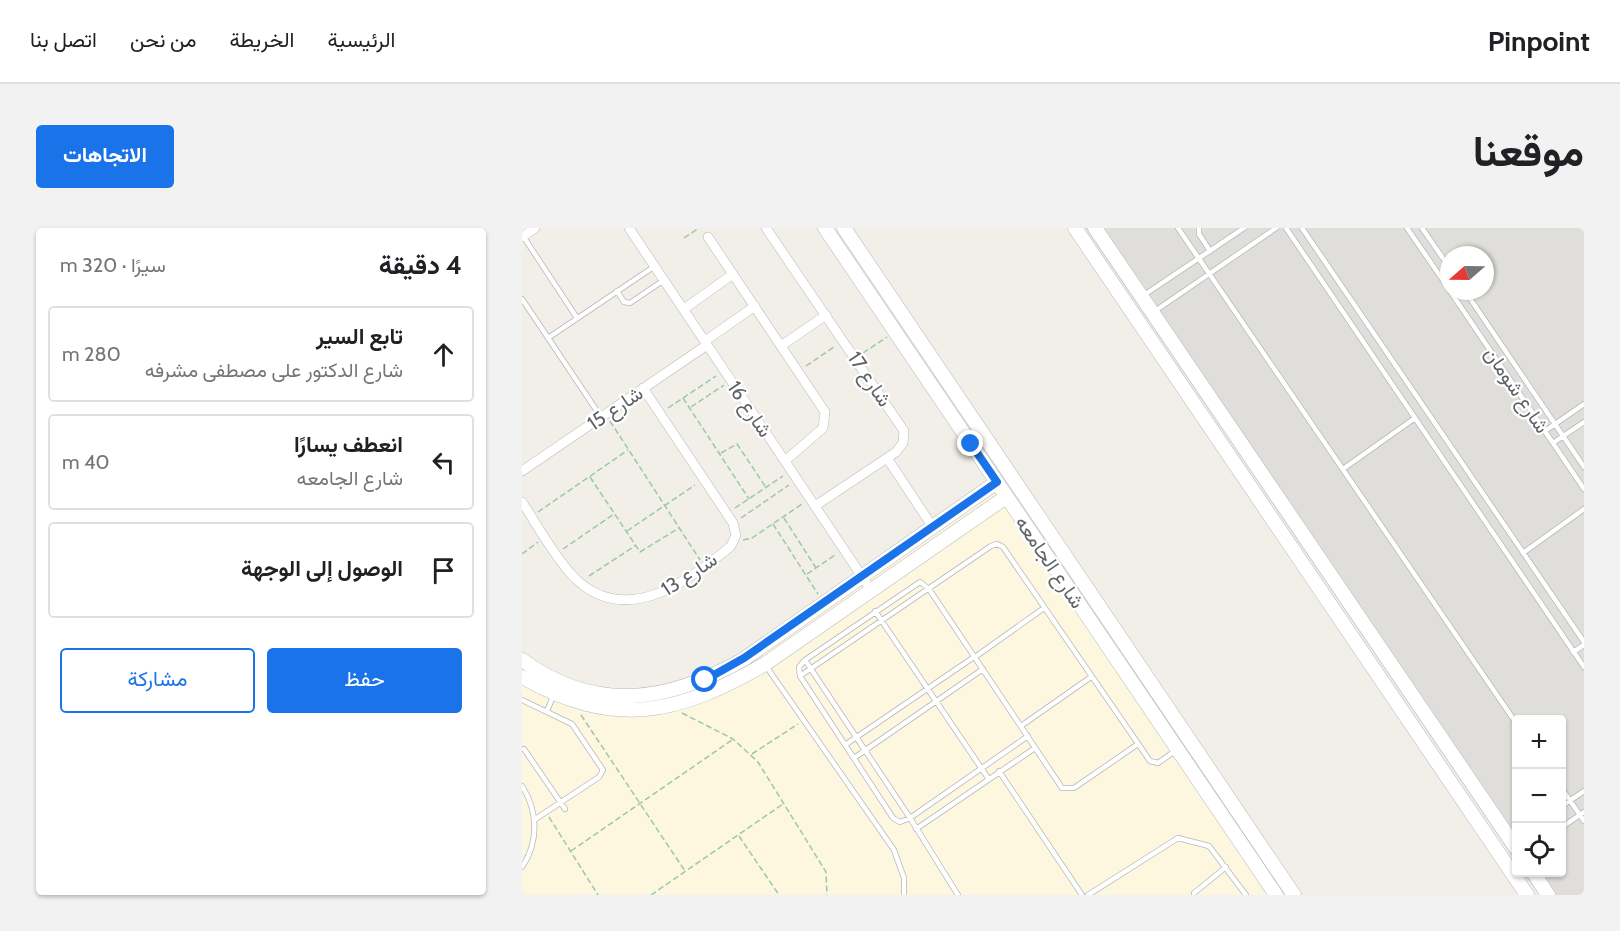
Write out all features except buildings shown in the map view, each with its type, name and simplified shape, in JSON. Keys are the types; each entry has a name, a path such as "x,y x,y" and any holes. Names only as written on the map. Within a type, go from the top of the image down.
{"main road":[{"name":"شارع الجامعه","path":"825,228 1276,895"},
{"name":"شارع الجامعه","path":"844,228 1294,895"},
{"path":"1075,228 1497,850 1511,861 1527,895"},
{"path":"1095,228 1512,838"},
{"path":"1127,306 1141,297"},
{"path":"1138,322 1152,313"},
{"path":"522,660 545,675 591,692 623,696 666,693 705,680 724,670 997,482"},
{"path":"522,677 554,694 615,710 664,708 709,694 765,664 1006,497"},
{"path":"1120,666 1132,657"},
{"path":"1497,850 1512,843"},
{"path":"1536,877 1548,895"}],"street":[{"path":"523,237 535,228"},
{"name":"شارع 16","path":"629,228 871,590"},
{"name":"شارع 17","path":"766,228 904,431 901,448 813,502"},
{"path":"708,237 825,412 826,423 823,428 785,461"},
{"path":"684,309 733,274"},
{"name":"شارع 15","path":"522,471 643,388 754,306"},
{"path":"781,346 826,315"},
{"path":"643,388 733,523"},
{"path":"887,458 932,526"},
{"name":"شارع 13","path":"522,502 556,554 580,582 611,598 646,598 667,591 704,566 734,540 733,523"}],"lane":[{"path":"1178,228 1512,717"},
{"path":"1199,228 1199,234 1210,251"},
{"path":"1152,313 1276,228"},
{"path":"1286,228 1584,668"},
{"path":"1302,228 1584,643 1574,652"},
{"name":"شارع شومان","path":"1407,228 1440,275"},
{"path":"1422,228 1440,255"},
{"path":"1141,297 1242,229"},
{"path":"523,237 578,318"},
{"path":"548,338 655,266"},
{"path":"1436,269 1440,268"},
{"path":"617,291 624,302 630,303 664,280"},
{"path":"522,299 603,415"},
{"name":"شارع شومان","path":"1456,300 1584,489"},
{"name":"شارع شومان","path":"1471,300 1584,467"},
{"path":"1474,327 1484,319"},
{"path":"1367,348 1378,340"},
{"path":"1513,384 1523,376"},
{"path":"1394,388 1406,380"},
{"path":"1545,431 1584,404"},
{"path":"1343,469 1414,418"},
{"path":"1553,443 1584,422"},
{"path":"1523,554 1584,509"},
{"path":"800,676 997,544 1003,547 1153,764 1177,749"},
{"path":"1028,736 910,818 900,822 894,818 800,676 799,667 805,660 917,582 923,583 983,669 1028,736 1062,788 1070,789 1138,744"},
{"path":"845,745 1044,608"},
{"path":"1549,616 1560,608"},
{"path":"875,611 988,778"},
{"path":"805,660 958,895"},
{"path":"765,664 894,850 904,878 904,895"},
{"path":"854,758 983,669"},
{"path":"1021,726 1091,676"},
{"path":"547,711 554,694"},
{"path":"522,700 572,724 603,770 599,777 534,820"},
{"path":"916,828 1035,748"},
{"path":"524,749 565,809"},
{"path":"999,771 1082,895"},
{"path":"522,786 528,796 534,820 534,837 522,867"},
{"path":"1566,803 1584,791"},
{"path":"522,800 528,796"},
{"path":"1566,796 1582,814 1584,821"},
{"path":"1566,824 1582,814"},
{"path":"1088,895 1175,838 1207,845 1246,895"},
{"path":"522,855 526,861"},
{"path":"1194,893 1226,867"}],"path":[{"path":"684,238 699,228"},
{"path":"855,358 895,331"},
{"path":"798,372 843,340"},
{"path":"660,414 725,371"},
{"path":"690,408 731,380"},
{"path":"683,398 749,499"},
{"path":"603,415 629,450 704,566"},
{"path":"720,454 737,444 766,487"},
{"path":"531,516 629,450"},
{"path":"726,514 791,470"},
{"path":"590,477 636,546 643,552 679,528"},
{"path":"627,532 704,479"},
{"path":"733,523 798,480"},
{"path":"734,540 752,538 783,517 813,502"},
{"path":"556,554 615,514"},
{"path":"783,517 816,568"},
{"path":"773,524 824,602"},
{"path":"522,554 546,537"},
{"path":"580,582 636,546"},
{"path":"806,574 844,549"},
{"path":"571,700 686,871"},
{"path":"681,713 733,739 752,755 826,872 827,895"},
{"path":"752,755 804,720"},
{"path":"571,851 733,739"},
{"path":"651,895 784,804"},
{"path":"546,813 598,895"},
{"path":"738,835 779,895"}],"shaded area":[{"path":"1085,228 1584,228 1584,895 1539,895 1526,877 1566,877 1566,715 1512,715 1512,856"},
{"path":"1008,484 1289,895 522,895 522,667 578,695 620,702 661,700 703,689 736,672"}],"route":[{"path":"705,680 744,658 997,482 971,444"}]}
